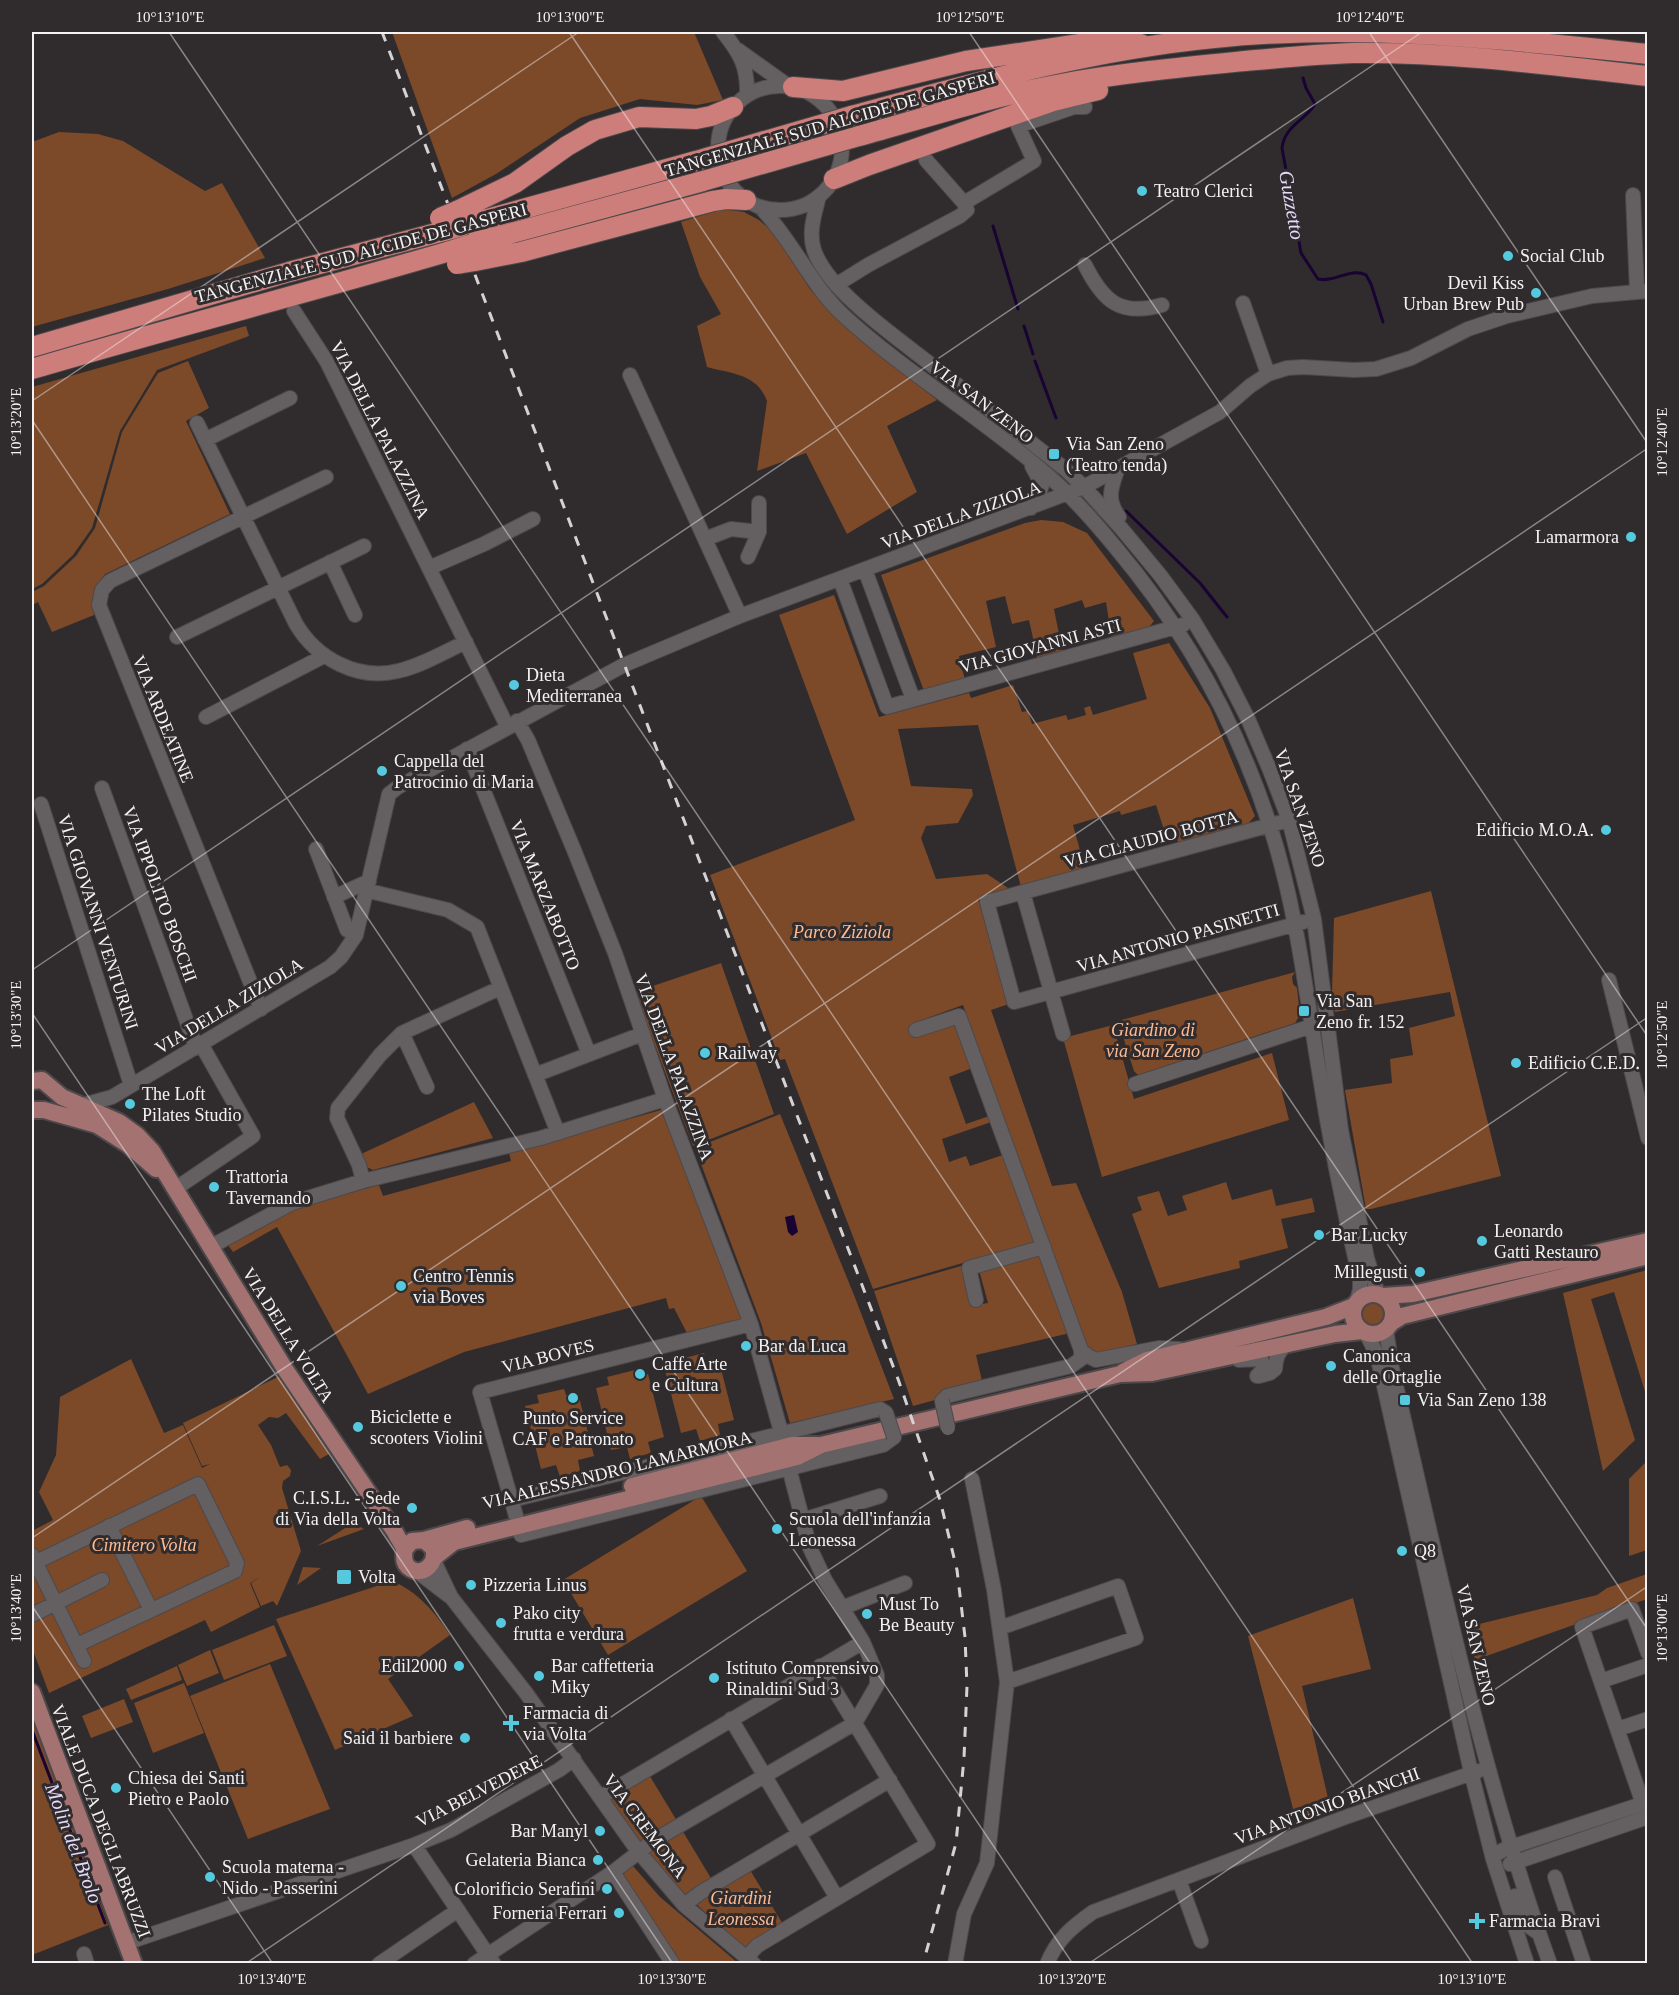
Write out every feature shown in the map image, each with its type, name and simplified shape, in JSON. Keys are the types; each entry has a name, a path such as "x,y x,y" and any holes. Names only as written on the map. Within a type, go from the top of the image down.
{"highway":[{"name":"TANGENZIALE SUD ALCIDE DE GASPERI","path":"32,346 282,273 394,245 451,222 696,161 984,80 1150,46 1291,32 1332,32 1478,37 1647,54"},
{"path":"790,86 843,91 966,61 1113,39 1150,46"},
{"name":"TANGENZIALE SUD ALCIDE DE GASPERI","path":"32,369 147,335 292,302 350,281 464,255 703,181 859,136 1060,84 1166,70 1353,53 1478,59 1647,76"},
{"path":"834,179 1053,101 1146,78 1166,70"},
{"path":"451,222 595,130 639,117 696,119 711,116 740,101"},
{"path":"464,255 521,252 713,201 726,199 754,204"}],"main road":[{"name":"VIA DELLA VOLTA","path":"32,1081 42,1080 62,1097 118,1122 145,1143 157,1157 173,1187 285,1369 377,1503 414,1543 431,1545 434,1559"},
{"name":"VIA DELLA VOLTA","path":"38,1110 48,1107 53,1098 51,1088"},
{"name":"VIA DELLA VOLTA","path":"38,1110 97,1125 117,1137 173,1187"},
{"path":"1647,1241 1413,1294 1369,1294 1356,1303 1353,1320 1364,1332 1376,1334 1402,1316 1647,1256"},
{"path":"1381,1295 1392,1306 1393,1317 1389,1326"},
{"name":"VIA ALESSANDRO LAMARMORA","path":"1120,1374 1147,1360 1326,1317 1356,1303"},
{"name":"VIA ALESSANDRO LAMARMORA","path":"414,1543 516,1514 792,1445 821,1445 1120,1374 1152,1373 1335,1334 1364,1332"},
{"name":"VIA ALESSANDRO LAMARMORA","path":"434,1559 454,1542 516,1514"},
{"name":"VIA DELLA VOLTA","path":"414,1543 405,1562 415,1570"},
{"path":"415,1570 428,1568 434,1559"},
{"name":"VIALE DUCA DEGLI ABRUZZI","path":"32,1692 134,1964"}],"street":[{"name":"VIA SAN ZENO","path":"723,32 738,50 790,86 806,91 819,99 837,122 842,146 839,167 834,179 819,196 801,206 784,210 754,204"},
{"name":"VIA SAN ZENO","path":"738,50 748,79 740,101 725,118 718,144 721,167 728,182 779,226 818,287 841,313 881,347 1028,459 1069,494 1146,584 1177,628 1231,726 1252,774 1285,876 1329,1132 1360,1279 1356,1303"},
{"path":"740,101 761,88 790,86"},
{"path":"964,203 1034,161 1018,126 1074,107 1085,107"},
{"path":"836,285 967,210 964,203 926,160"},
{"name":"VIA DELLA ZIZIOLA","path":"112,1096 261,1009 330,967 341,957 356,935 371,886 389,794 398,786 624,664 740,616 1084,487 1220,412 1268,374 1287,368 1303,367 1376,369 1411,358 1468,329 1507,316 1592,296 1642,291 1633,195"},
{"name":"VIA SAN ZENO","path":"819,196 813,218 812,238 818,258 836,285 893,334 1065,469 1084,487 1160,574 1193,620 1223,670 1248,719 1288,820 1314,919 1341,1130 1368,1258 1381,1295"},
{"path":"1085,265 1096,288 1117,304 1130,309 1145,310 1162,306"},
{"name":"VIA DELLA PALAZZINA","path":"292,302 327,362 466,642 512,724 528,740 615,953 665,1099 750,1324 781,1432"},
{"path":"1244,303 1268,374"},
{"path":"630,375 740,616"},
{"path":"206,440 290,398"},
{"path":"197,423 303,637 324,656 344,666 381,674 411,667 466,642"},
{"path":"1028,459 1042,485 1031,508"},
{"path":"1118,468 1111,488 1112,506 1138,540 1144,556"},
{"name":"VIA ARDEATINE","path":"261,1009 99,605 102,590 110,581 326,477"},
{"path":"748,557 759,532 759,502"},
{"path":"429,568 533,519"},
{"path":"705,539 731,529 759,532"},
{"path":"177,637 364,546"},
{"path":"330,562 355,615"},
{"path":"865,570 913,699"},
{"name":"VIA GIOVANNI ASTI","path":"840,579 887,707 1177,628"},
{"path":"1177,628 1193,620"},
{"path":"206,717 324,656"},
{"name":"VIA MARZABOTTO","path":"467,749 589,1054"},
{"name":"VIA IPPOLITO BOSCHI","path":"102,788 199,1045 254,1136 173,1187"},
{"name":"VIA GIOVANNI VENTURINI","path":"41,804 131,1085"},
{"name":"VIA CLAUDIO BOTTA","path":"1014,1002 987,902 1288,820"},
{"path":"316,849 347,930 356,935"},
{"path":"334,897 371,886 401,899 448,910 477,927 558,1133"},
{"path":"1023,893 1063,1034"},
{"name":"VIA ANTONIO PASINETTI","path":"1014,1002 1314,919"},
{"path":"1610,980 1647,1138"},
{"path":"363,1181 359,1165 337,1118 338,1108 380,1055 402,1033 500,988"},
{"path":"916,1030 959,1016 1082,1350 1081,1359 1071,1366 947,1396 942,1401 948,1428"},
{"path":"1135,1084 1298,1032 1312,1025 1326,1023"},
{"path":"402,1033 427,1087"},
{"path":"535,1075 642,1034"},
{"path":"82,1105 112,1096"},
{"path":"66,1116 75,1112 92,1117 100,1113 112,1096"},
{"path":"210,1247 292,1203 363,1181 558,1133 665,1099"},
{"path":"976,1300 969,1268 1044,1247"},
{"name":"VIA BOVES","path":"516,1514 480,1392 750,1324"},
{"name":"VIA SAN ZENO","path":"1389,1326 1392,1368 1480,1744 1550,1964"},
{"name":"VIA SAN ZENO","path":"1364,1332 1377,1355 1471,1773 1495,1862 1527,1964"},
{"name":"VIA ALESSANDRO LAMARMORA","path":"1228,1358 1261,1359 1264,1369 1257,1376 1270,1373 1275,1369 1276,1358 1280,1350 1287,1344"},
{"name":"VIA ALESSANDRO LAMARMORA","path":"1082,1350 1096,1360 1159,1348 1187,1350"},
{"name":"VIA ALESSANDRO LAMARMORA","path":"880,1408 886,1413 894,1437 883,1445 521,1535 516,1514 781,1432 880,1408"},
{"path":"474,1964 491,1959 613,1872 638,1851 855,1723 877,1685 877,1675 863,1642 825,1580 810,1548 789,1468"},
{"path":"955,1964 964,1914 987,1863 1007,1682 994,1590 972,1479"},
{"path":"77,1645 235,1571 237,1563 198,1484 109,1527 34,1558 84,1661"},
{"path":"803,1520 880,1496"},
{"path":"109,1527 151,1610"},
{"name":"VIA DELLA VOLTA","path":"434,1559 451,1597 526,1693"},
{"name":"VIA DELLA VOLTA","path":"415,1570 451,1597"},
{"path":"32,1615 102,1580"},
{"path":"842,1608 905,1583"},
{"path":"1000,1628 1118,1586 1136,1638 1007,1682"},
{"path":"1646,1808 1582,1627 1632,1610 1647,1653"},
{"path":"601,1797 863,1642"},
{"path":"1601,1681 1647,1665"},
{"path":"750,1960 757,1946 928,1844 820,1666"},
{"name":"VIA CREMONA","path":"526,1693 638,1851 684,1905 750,1960"},
{"path":"731,1719 837,1898"},
{"path":"1618,1729 1647,1719"},
{"name":"VIA BELVEDERE","path":"126,1943 414,1845 451,1830 559,1770 574,1759"},
{"name":"VIA ANTONIO BIANCHI","path":"1047,1964 1068,1930 1093,1912 1488,1768"},
{"path":"684,1905 700,1893 890,1780"},
{"path":"1646,1808 1516,1862 1495,1862 1497,1853 1646,1808"},
{"path":"414,1845 491,1959"},
{"path":"613,1872 673,1964"},
{"path":"1555,1877 1585,1962"},
{"path":"1179,1880 1201,1941"},
{"path":"1501,1881 1513,1888 1526,1924 1539,1933"},
{"path":"379,1964 458,1910"}],"green space":[{"path":"392,32 694,32 723,100 697,105 640,99 580,118 496,174 452,198"},
{"path":"59,132 98,134 123,141 205,191 222,183 265,258 168,289 32,327 32,142"},
{"path":"722,209 744,212 759,220 773,232 810,289 836,318 937,400 887,426 917,492 847,534 806,453 757,471 767,401 763,392 743,376 707,367 697,326 721,314 700,277 681,222"},
{"path":"246,326 249,336 157,370 120,431 92,528 73,555 42,584 32,589 32,387"},
{"path":"188,361 209,408 186,421 230,514 105,574 95,593 94,615 52,632 38,602 32,605 32,592 44,586 76,556 95,528 122,432 158,373"},
{"path":"1041,520 1063,522 1087,533 1154,621 1146,631 1112,640 1106,602 1085,608 1082,600 1054,609 1063,654 1038,661 1029,620 1012,624 1005,596 986,601 996,647 959,656 965,680 924,691 881,575 1025,523"},
{"name":"Parco Ziziola","path":"834,595 879,717 969,693 971,698 1013,685 1022,712 1028,711 1032,724 1066,715 1068,720 1086,715 1084,708 1090,706 1093,715 1147,699 1133,653 1169,643 1210,708 1255,816 1245,827 1179,845 1173,827 1164,830 1156,805 1121,815 1120,811 1073,825 1080,850 1076,851 1082,870 1021,887 978,725 898,729 911,786 972,789 973,795 958,823 926,826 921,838 936,879 987,874 1011,890 978,899 1009,1004 991,1010 1052,1186 1076,1183 1122,1292 1137,1344 1094,1354 1085,1346 963,1005 911,1024 916,1035 953,1022 960,1027 975,1067 949,1077 966,1124 995,1114 997,1120 942,1139 949,1162 966,1156 970,1166 1003,1155 1035,1242 873,1289 785,1059 780,1060 710,875 855,820 779,615"},
{"path":"1431,891 1501,1176 1366,1209 1345,1090 1392,1083 1390,1059 1413,1055 1409,1028 1455,1016 1450,992 1335,1012 1332,994 1334,918"},
{"name":"Railway","path":"721,963 774,1114 693,1146 635,992"},
{"name":"Giardino di via San Zeno","path":"1295,972 1292,977 1293,984 1297,988 1300,1015 1295,1023 1138,1075 1134,1071 1118,1021"},
{"path":"1113,1025 1134,1099 1272,1053 1289,1120 1102,1177 1063,1038"},
{"path":"474,1102 493,1138 373,1170 367,1167 361,1154"},
{"path":"661,1110 743,1319 688,1335 674,1308 669,1309 666,1298 464,1352 368,1394 277,1227 233,1252 228,1245 294,1208 379,1185 383,1196 511,1161 509,1153"},
{"path":"780,1114 894,1399 790,1423 761,1323 695,1148"},
{"path":"1226,1182 1232,1200 1272,1189 1276,1206 1312,1198 1315,1212 1281,1219 1288,1248 1239,1261 1240,1268 1159,1288 1132,1214 1142,1210 1137,1197 1159,1191 1168,1216 1187,1210 1182,1196"},
{"path":"1041,1253 1070,1333 976,1355 982,1381 939,1393 935,1400 913,1406 874,1291 961,1266 971,1306 988,1303 979,1270"},
{"path":"1647,1270 1647,1398 1614,1292 1591,1299 1635,1440 1603,1471 1563,1293"},
{"path":"1373,1299 1383,1303 1387,1313 1383,1323 1373,1327 1363,1323 1359,1313 1363,1303"},
{"path":"704,1353 706,1360 718,1357 734,1420 718,1424 720,1435 700,1441 696,1429 681,1433 665,1370 678,1367 677,1360"},
{"name":"Cimitero Volta","path":"131,1359 164,1433 183,1425 202,1468 210,1464 202,1466 183,1423 280,1376 329,1454 320,1459 286,1413 278,1418 269,1417 258,1425 271,1445 280,1467 287,1465 291,1470 290,1476 283,1481 282,1488 301,1551 277,1606 273,1601 261,1606 251,1583 260,1577 250,1583 260,1607 211,1632 205,1620 49,1693 32,1648 32,1531 53,1520 39,1492 56,1455 60,1397"},
{"path":"635,1370 636,1377 648,1374 664,1437 648,1442 651,1453 630,1459 627,1447 611,1450 596,1388 609,1385 607,1377"},
{"path":"564,1389 566,1395 578,1393 594,1456 578,1460 580,1471 560,1477 556,1465 541,1469 525,1406 539,1403 537,1395"},
{"path":"1647,1461 1647,1550 1629,1556 1629,1479"},
{"path":"701,1496 747,1571 608,1655 563,1580"},
{"path":"353,1523 364,1529 317,1546"},
{"path":"303,1567 321,1568 297,1585"},
{"path":"1647,1574 1647,1599 1475,1660 1467,1627 1597,1595 1607,1588"},
{"path":"392,1581 410,1590 425,1603 450,1635 388,1679 413,1716 335,1750 276,1619"},
{"path":"1353,1598 1371,1669 1302,1686 1331,1811 1297,1824 1248,1636"},
{"path":"274,1625 287,1656 224,1680 212,1650"},
{"path":"210,1650 219,1673 187,1686 178,1665"},
{"path":"270,1664 330,1809 248,1839 190,1696"},
{"path":"177,1666 182,1680 131,1700 126,1689"},
{"path":"184,1683 204,1733 153,1753 134,1703"},
{"path":"124,1699 133,1722 91,1738 82,1716"},
{"path":"32,1718 108,1925 32,1955"},
{"path":"648,1773 677,1821 639,1842 608,1798"},
{"name":"Giardini Leonessa","path":"682,1830 712,1880 685,1895 648,1853"},
{"name":"Giardini Leonessa","path":"633,1866 660,1897 738,1963 679,1963 620,1875"},
{"name":"Giardini Leonessa","path":"750,1870 784,1926 745,1949 695,1903"}],"shaded area":[{"path":"794,1215 798,1232 792,1236 788,1232 785,1217"}],"waterway":[{"name":"Guzzetto","path":"1303,78 1315,104 1291,128 1282,148 1301,253 1318,279 1324,280 1354,273 1366,275 1383,322"},
{"path":"993,226 1018,309"},
{"path":"1024,326 1033,354"},
{"path":"1035,361 1056,418"},
{"path":"1126,511 1200,583 1227,617"},
{"name":"Molin del Brolo","path":"32,1730 105,1923"}],"railway":[{"path":"382,32 898,1379 940,1500 957,1570 965,1637 967,1686 964,1758 956,1843 923,1964"}],"place":[{"name":"Teatro Clerici","path":"1142,191"},
{"name":"Social Club","path":"1508,256"},
{"name":"Devil Kiss Urban Brew Pub","path":"1536,293"},
{"name":"Via San Zeno (Teatro tenda)","path":"1054,454"},
{"name":"Lamarmora","path":"1631,537"},
{"name":"Dieta Mediterranea","path":"514,685"},
{"name":"Cappella del Patrocinio di Maria","path":"382,771"},
{"name":"Edificio M.O.A.","path":"1606,830"},
{"name":"Via San Zeno fr. 152","path":"1304,1011"},
{"name":"Railway","path":"705,1053"},
{"name":"Edificio C.E.D.","path":"1516,1063"},
{"name":"The Loft Pilates Studio","path":"130,1104"},
{"name":"Trattoria Tavernando","path":"214,1187"},
{"name":"Bar Lucky","path":"1319,1235"},
{"name":"Leonardo Gatti Restauro","path":"1482,1241"},
{"name":"Millegusti","path":"1420,1272"},
{"name":"Centro Tennis via Boves","path":"401,1286"},
{"name":"Bar da Luca","path":"746,1346"},
{"name":"Canonica delle Ortaglie","path":"1331,1366"},
{"name":"Caffe Arte e Cultura","path":"640,1374"},
{"name":"Punto Service CAF e Patronato","path":"573,1398"},
{"name":"Via San Zeno 138","path":"1405,1400"},
{"name":"Biciclette e scooters Violini","path":"358,1427"},
{"name":"C.I.S.L. - Sede di Via della Volta","path":"412,1508"},
{"name":"Scuola dell'infanzia Leonessa","path":"777,1529"},
{"name":"Q8","path":"1402,1551"},
{"name":"Volta","path":"344,1577"},
{"name":"Pizzeria Linus","path":"471,1585"},
{"name":"Must To Be Beauty","path":"867,1614"},
{"name":"Pako city frutta e verdura","path":"501,1623"},
{"name":"Edil2000","path":"459,1666"},
{"name":"Bar caffetteria Miky","path":"539,1676"},
{"name":"Istituto Comprensivo Rinaldini Sud 3","path":"714,1678"},
{"name":"Farmacia di via Volta","path":"511,1723"},
{"name":"Said il barbiere","path":"465,1738"},
{"name":"Chiesa dei Santi Pietro e Paolo","path":"116,1788"},
{"name":"Bar Manyl","path":"600,1831"},
{"name":"Gelateria Bianca","path":"598,1860"},
{"name":"Scuola materna - Nido - Passerini","path":"210,1877"},
{"name":"Colorificio Serafini","path":"607,1889"},
{"name":"Forneria Ferrari","path":"619,1913"},
{"name":"Farmacia Bravi","path":"1477,1921"}]}
